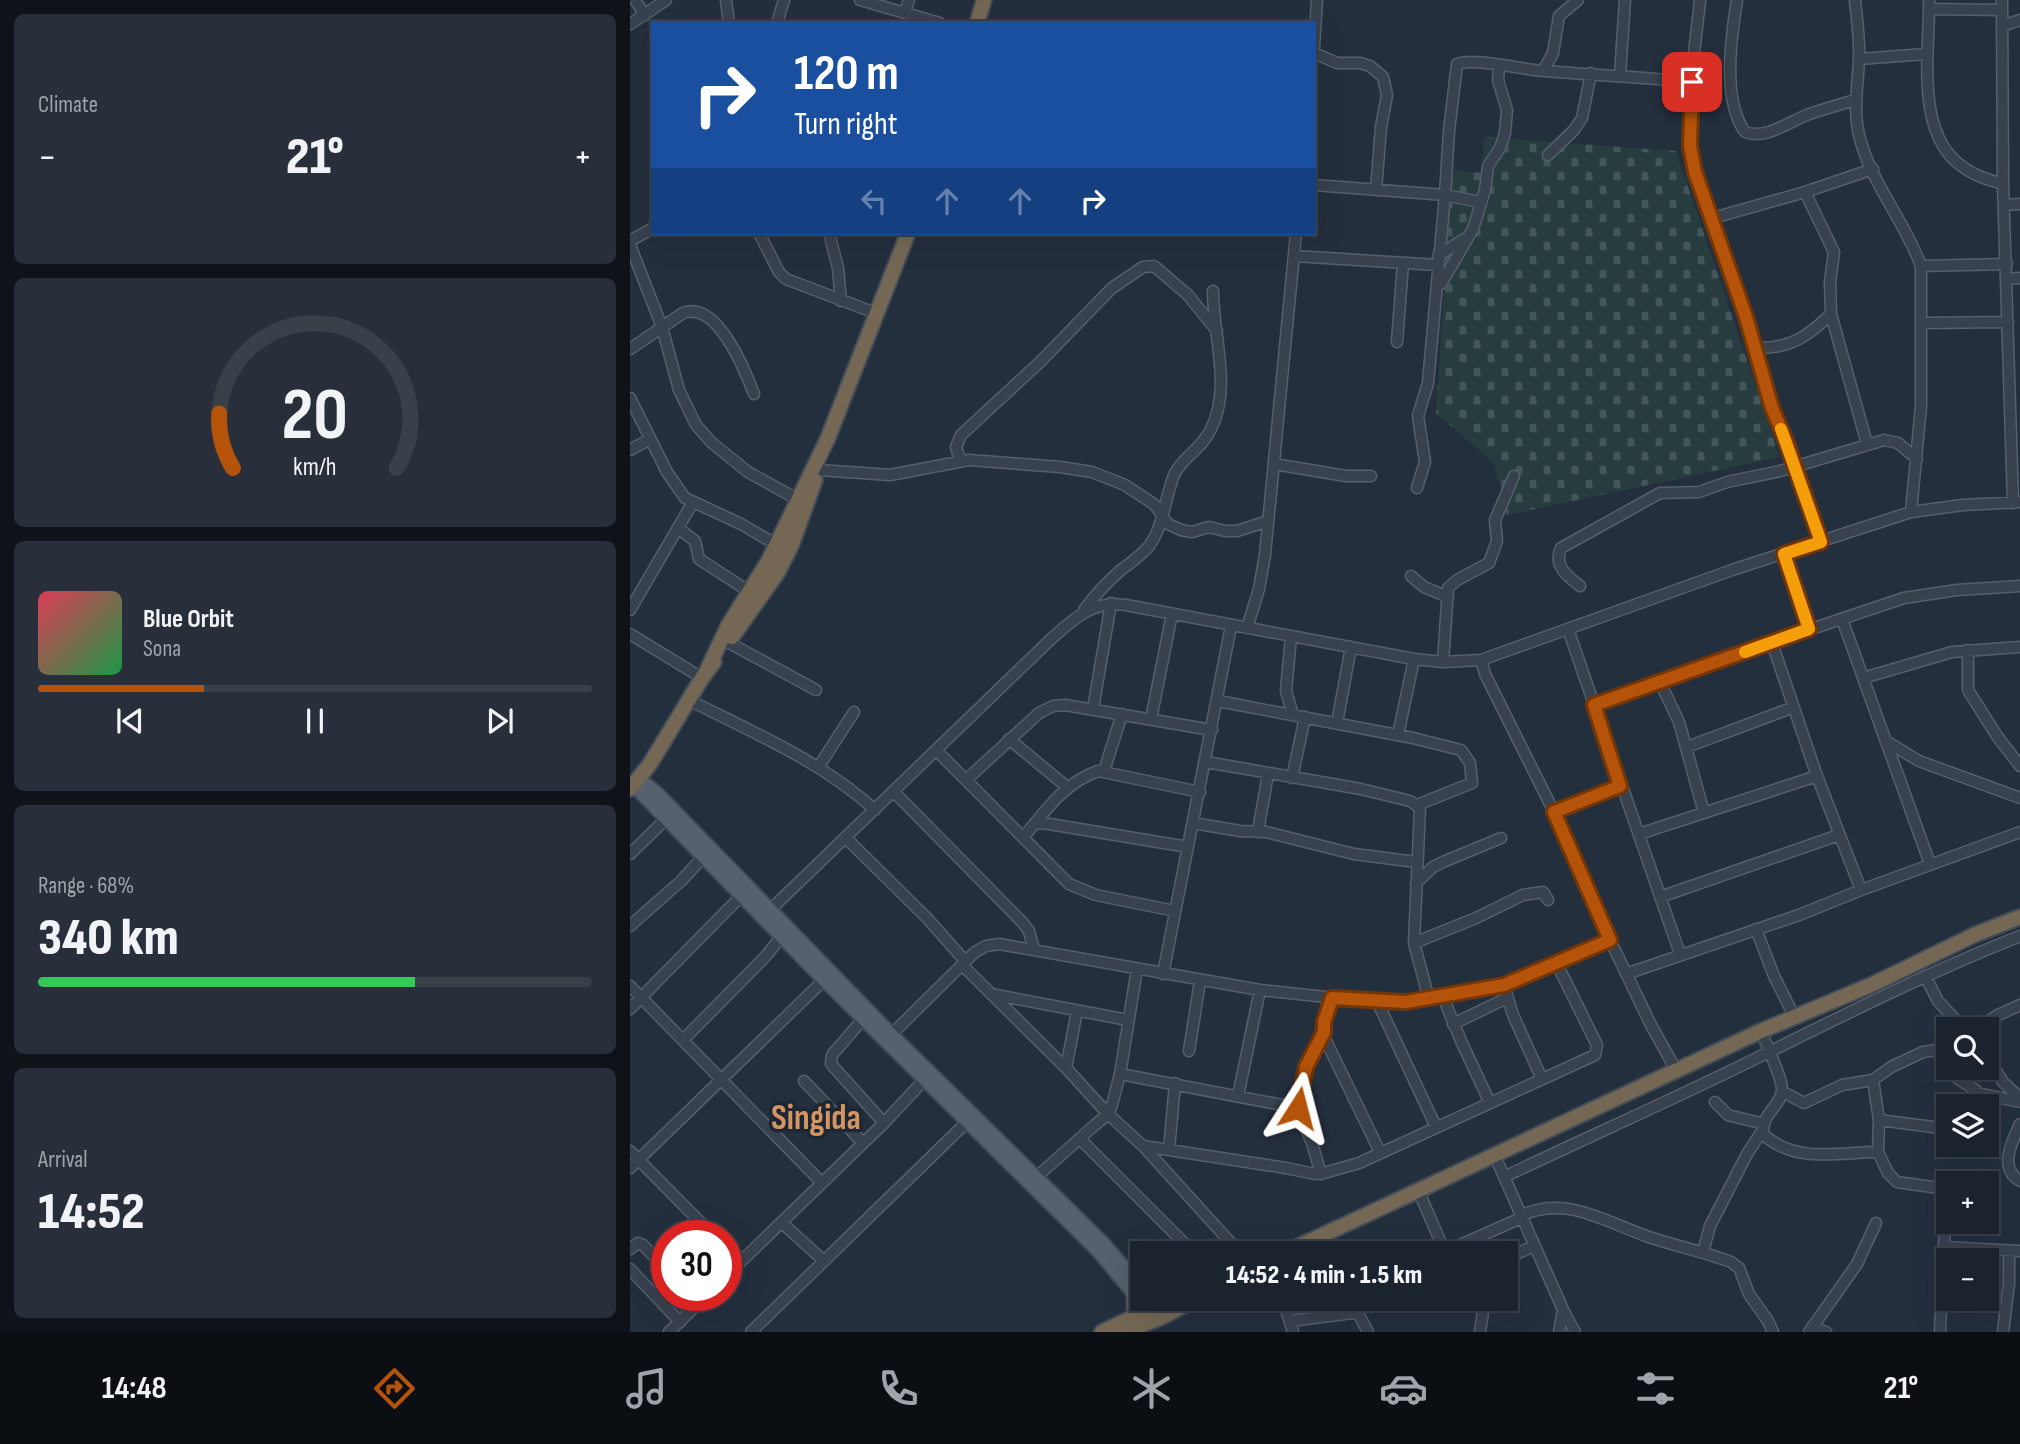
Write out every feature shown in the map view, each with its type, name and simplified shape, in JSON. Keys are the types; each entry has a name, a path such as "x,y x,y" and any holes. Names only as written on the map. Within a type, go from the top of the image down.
{"highway":[{"path":"978,21 984,0"},
{"path":"633,782 725,641 777,545 828,438 907,235"},
{"path":"725,641 778,572 792,544 828,438"},
{"path":"1310,1241 1761,1031 1871,985 1974,935 2020,917"},
{"path":"1102,1332 1148,1311"},
{"path":"1124,1332 1148,1311"}],"main road":[{"path":"633,782 743,895 767,913 782,936 863,1019 888,1037 924,1080 1033,1180"},
{"path":"633,782 658,794 767,913 1033,1180 1130,1283"}],"street":[{"path":"635,0 645,15"},
{"path":"630,24 666,0"},
{"path":"726,0 729,21"},
{"path":"778,21 784,0"},
{"path":"905,12 909,0"},
{"path":"1316,21 1317,0"},
{"path":"1543,71 1553,53 1559,16 1578,0"},
{"path":"1620,75 1625,0"},
{"path":"1700,0 1692,82 1692,157 1772,408 1821,542"},
{"path":"1737,0 1730,92 1737,122 1745,132 1757,134 1770,131 1804,116 1855,100"},
{"path":"1855,0 1859,59 1855,100 1859,134 1872,169 1913,245 1921,267 1921,395 1911,512"},
{"path":"865,1 934,21"},
{"path":"1083,611 1111,603 1414,659 1443,662 1481,660 1911,512 1963,505 2016,503 2003,184 2002,5 1929,4 1926,54 1931,114 1944,148 1965,169 2003,184"},
{"path":"2002,26 2020,20"},
{"path":"1316,54 1337,63 1370,66 1383,78 1387,95 1381,127 1376,190"},
{"path":"1859,59 1926,54"},
{"path":"1417,488 1426,462 1418,416 1428,383 1448,131 1455,69 1458,64 1463,62 1692,82"},
{"path":"1441,284 1477,219 1488,166 1500,148 1507,110 1498,80 1499,65"},
{"path":"1548,155 1574,130 1582,118 1591,73"},
{"path":"1713,218 1805,192 1872,169"},
{"path":"1316,185 1445,195 1480,202"},
{"path":"1805,192 1834,252 1830,282 1831,314 1867,444"},
{"path":"2004,205 2020,204"},
{"path":"651,229 630,243 662,327 679,390 692,418 712,443 748,472 797,499"},
{"path":"760,235 779,272 786,279 878,314"},
{"path":"830,235 838,268 841,301"},
{"path":"1247,628 1259,589 1268,521 1296,235"},
{"path":"1294,256 1403,263 1438,261 1467,237"},
{"path":"1397,342 1403,263"},
{"path":"1921,267 2007,264"},
{"path":"960,460 956,447 961,435 1040,362 1112,288 1143,267 1154,266 1174,282 1217,331"},
{"path":"2007,279 2020,278"},
{"path":"767,913 1083,611 1101,589 1148,548 1158,532 1166,496 1179,466 1199,449 1216,416 1219,391 1213,291"},
{"path":"630,349 687,311 702,314 714,322 738,357 754,394"},
{"path":"1755,348 1791,344 1813,332 1831,314"},
{"path":"1922,323 2008,322"},
{"path":"630,398 679,492 693,502 724,515 777,545"},
{"path":"630,450 650,439"},
{"path":"1580,586 1568,576 1558,561 1558,552 1565,545 1660,493 1699,492 1884,440 1898,443 1917,459"},
{"path":"819,470 890,475 960,460 1060,467 1107,476 1143,495 1155,505 1161,518 1176,528 1192,532 1207,527 1237,531 1268,521"},
{"path":"1274,464 1346,476 1371,476"},
{"path":"1443,662 1450,586 1489,563 1497,541 1495,520 1514,476"},
{"path":"630,610 693,502"},
{"path":"678,528 695,541 699,559 750,592"},
{"path":"1784,554 1809,629"},
{"path":"1411,576 1424,587 1448,597"},
{"path":"1594,705 1905,598 1957,590 2020,586"},
{"path":"1093,709 1111,603"},
{"path":"1152,719 1172,614"},
{"path":"1842,619 1930,864"},
{"path":"1163,974 1231,626"},
{"path":"1568,629 1680,954"},
{"path":"630,634 705,673"},
{"path":"1291,637 1286,691 1293,715"},
{"path":"725,641 816,690"},
{"path":"1772,643 1817,776 1861,890"},
{"path":"1337,723 1351,647"},
{"path":"1863,678 1939,655 1968,650 2020,647"},
{"path":"1968,650 1968,690 2011,757 2020,766"},
{"path":"1398,735 1414,659"},
{"path":"1481,660 1485,674 1554,812 1626,974 1676,1070"},
{"path":"1660,682 1688,747 1704,813"},
{"path":"689,700 819,766 854,790 875,810"},
{"path":"1206,762 1371,792 1417,804 1469,785 1474,780 1470,763 1461,750 1398,735 1218,701"},
{"path":"966,780 1046,708 1065,705 1212,730"},
{"path":"1688,747 1794,707"},
{"path":"819,766 855,712"},
{"path":"1104,771 1122,714"},
{"path":"1292,778 1305,717"},
{"path":"1009,739 1067,788"},
{"path":"1885,741 1919,761 2020,798"},
{"path":"937,751 1069,884 1080,890 1175,911"},
{"path":"1023,838 1067,788 1086,775 1098,771 1200,792"},
{"path":"1258,831 1268,774"},
{"path":"1639,834 1817,776"},
{"path":"1554,812 1620,786"},
{"path":"894,792 1029,931 1034,950"},
{"path":"1417,804 1420,812 1414,943 1429,999"},
{"path":"630,854 667,818"},
{"path":"1034,824 1043,823 1188,847"},
{"path":"1193,823 1258,831 1354,854 1416,862"},
{"path":"1626,974 1798,915 2020,832"},
{"path":"1660,897 1839,835"},
{"path":"846,838 927,918 990,994 1143,1146 1229,1241"},
{"path":"1416,883 1443,862 1502,838"},
{"path":"630,926 681,881 704,856"},
{"path":"1414,943 1530,893 1543,892 1548,900"},
{"path":"630,1009 743,895"},
{"path":"1756,929 1774,976 1795,1018"},
{"path":"683,1040 766,956 782,936"},
{"path":"1504,1177 1769,1052 1839,1015 2020,936"},
{"path":"888,1037 963,963 986,946 999,944 1259,990 1377,1002 1406,1002 1504,985 1610,940"},
{"path":"1143,1146 1321,1174 1359,1163 1595,1055 1597,1045 1557,964"},
{"path":"1033,1180 1108,1114 1120,1074 1137,969"},
{"path":"1925,976 1938,1001 1953,1017"},
{"path":"630,1168 824,980"},
{"path":"1189,1051 1200,981"},
{"path":"1504,985 1513,1015 1542,1079"},
{"path":"630,986 822,1183"},
{"path":"1238,1096 1259,990"},
{"path":"990,994 1128,1020"},
{"path":"1443,997 1490,1103"},
{"path":"1332,998 1324,1022 1324,1032 1380,1152"},
{"path":"1453,1024 1507,998"},
{"path":"1377,1002 1436,1127"},
{"path":"1997,1017 2020,1004"},
{"path":"1066,1068 1077,1012"},
{"path":"863,1019 835,1051 831,1064 884,1123"},
{"path":"1703,1252 1710,1226 1767,1115 1783,1092 1761,1031"},
{"path":"1321,1174 1298,1108 1306,1067 1324,1032"},
{"path":"1783,1092 1804,1104 1842,1085 1873,1080 1914,1056 1936,1048"},
{"path":"1120,1074 1298,1108"},
{"path":"1999,1076 2020,1100"},
{"path":"742,1261 884,1123 924,1080"},
{"path":"1873,1080 1879,1120 1878,1152 1888,1173 1896,1182 1939,1188 1944,1192 1940,1332"},
{"path":"1959,1080 1977,1093 2020,1100"},
{"path":"804,1081 863,1143"},
{"path":"1169,1150 1175,1083"},
{"path":"1715,1102 1728,1115 1763,1127 1768,1139 1802,1154 1816,1156 1878,1152"},
{"path":"1879,1120 1936,1127"},
{"path":"751,1332 967,1122"},
{"path":"2020,1124 2014,1136 2008,1164 2012,1175 2020,1181"},
{"path":"1080,1139 1182,1241"},
{"path":"630,1151 699,1220"},
{"path":"1494,1154 1575,1332"},
{"path":"1418,1190 1439,1241"},
{"path":"1468,1241 1538,1209 1566,1207 1593,1213 1650,1237 1703,1252 1738,1267 1749,1294 1773,1332"},
{"path":"782,1223 824,1261"},
{"path":"1826,1332 1811,1329 1857,1265 1876,1223"},
{"path":"630,1249 638,1243 643,1244 651,1253"},
{"path":"1518,1253 1534,1246"},
{"path":"1944,1247 2020,1251"},
{"path":"2003,1332 2009,1284 2009,1251"},
{"path":"630,1269 680,1322"},
{"path":"1559,1332 1563,1310"},
{"path":"669,1332 689,1311"},
{"path":"1480,1332 1483,1311"},
{"path":"1291,1327 1353,1313 1359,1315 1368,1332"}],"green space":[{"path":"1484,137 1676,151 1780,457 1507,515 1494,463 1436,413 1452,170 1482,173"}],"slow traffic":[{"path":"1745,652 1809,629 1784,554 1821,542 1781,429"}],"district":[{"name":"Singida","path":"816,1118"}],"route":[{"path":"1298,1108 1306,1067 1324,1032 1324,1022 1332,998 1406,1002 1504,985 1610,940 1554,812 1620,786 1594,705 1809,629 1784,554 1821,542 1772,408 1746,317 1695,172 1690,146 1692,82"}]}
